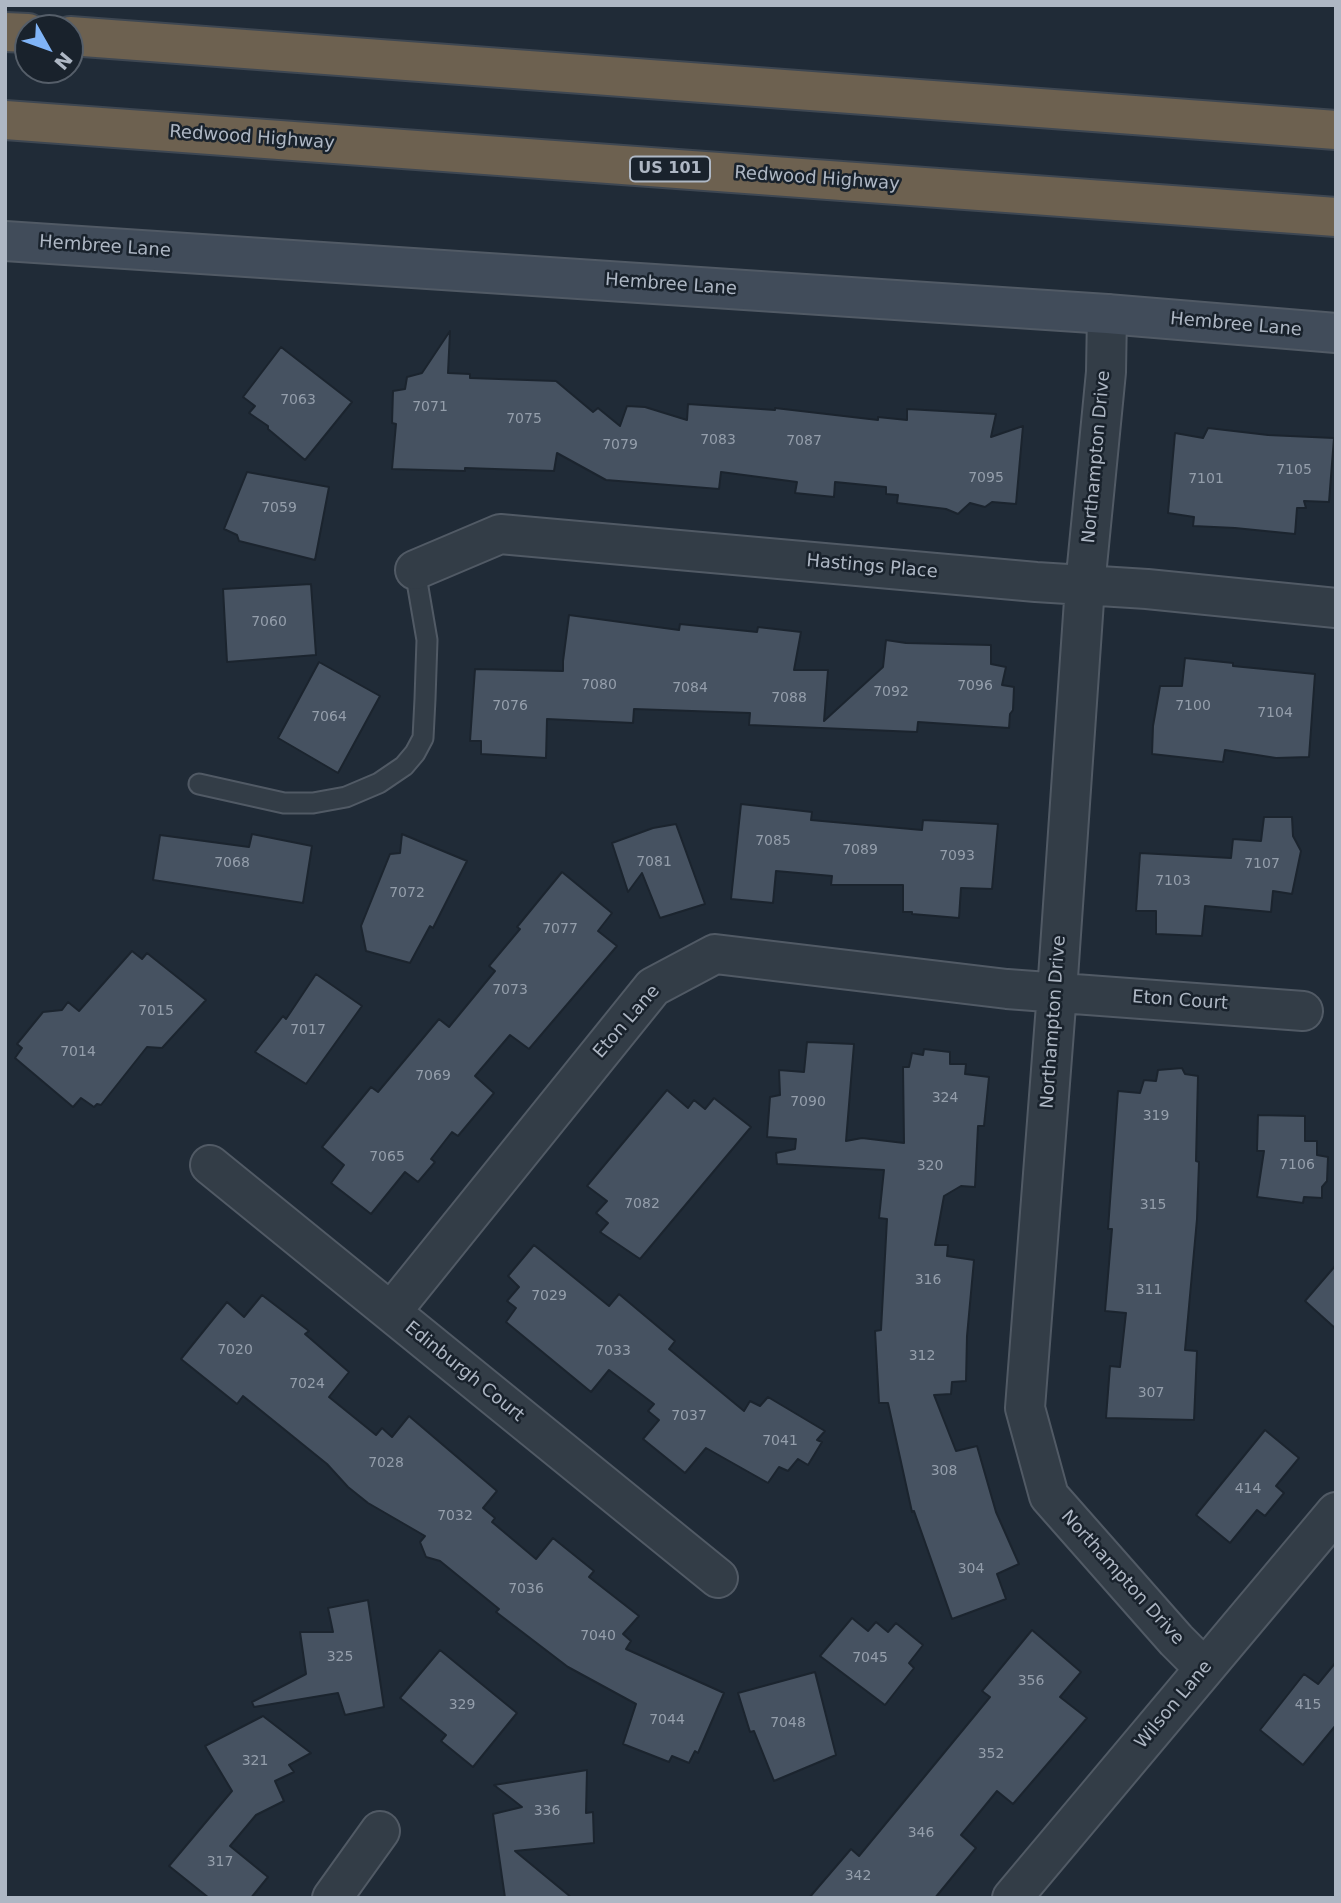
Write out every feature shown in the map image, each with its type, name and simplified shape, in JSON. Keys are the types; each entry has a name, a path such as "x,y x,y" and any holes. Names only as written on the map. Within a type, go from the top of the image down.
{"highway":[{"path":"84,37 1336,130"},
{"name":"Redwood Highway","path":"5,120 1336,217"}],"street":[{"name":"Hembree Lane","path":"5,241 1107,314 1336,333"},
{"name":"Northampton Drive","path":"1107,314 1106,372 1085,586 1025,1408 1049,1496 1204,1668"},
{"name":"Hastings Place","path":"415,570 500,534 1085,586 1147,589 1336,608"},
{"name":"Eton Lane","path":"391,1312 653,987 715,954 1007,989 1057,992"},
{"name":"Eton Court","path":"1057,992 1303,1010"},
{"name":"Edinburgh Court","path":"210,1165 718,1578"},
{"name":"Wilson Lane","path":"1012,1898 1336,1512"},
{"path":"332,1898 380,1831"}],"lane":[{"path":"199,784 284,803 313,803 346,797 379,783 404,766 423,738 427,640 415,570"}],"building":[{"path":"450,331 448,373 470,374 470,378 556,381 593,412 598,408 620,426 627,406 645,407 687,420 688,404 775,408 878,420 878,417 907,420 907,409 996,414 991,437 1023,426 1016,504 992,502 985,507 970,503 958,514 946,509 897,503 898,495 886,494 886,487 835,482 834,497 795,493 797,482 721,472 719,489 606,480 557,453 554,471 392,469 396,424 392,423 393,391 405,389 407,377 422,373"},
{"path":"281,347 352,402 305,460 268,429 268,426 249,413 255,406 243,397"},
{"path":"1208,428 1268,435 1334,438 1329,502 1304,501 1306,508 1297,508 1295,534 1193,526 1194,517 1168,513 1175,433 1203,438"},
{"path":"247,472 329,487 315,560 239,541 237,535 224,529"},
{"path":"311,584 316,655 227,662 223,589"},
{"path":"569,615 679,630 680,624 757,632 758,627 801,632 794,670 828,670 824,721 883,667 886,640 991,645 991,664 1006,667 1002,685 1014,687 1009,728 918,722 917,732 749,725 750,713 634,709 633,723 547,719 546,758 481,754 481,741 470,741 475,669 563,671"},
{"path":"1185,658 1315,674 1309,757 1276,758 1225,750 1223,762 1152,754 1153,726 1160,686 1182,686"},
{"path":"319,662 380,696 338,773 278,738"},
{"path":"741,804 812,812 811,820 922,830 923,820 998,824 992,889 961,888 959,918 903,912 903,885 831,885 832,876 776,871 773,903 731,899"},
{"path":"1264,817 1292,817 1293,836 1301,851 1292,894 1273,891 1271,912 1205,906 1202,936 1156,934 1156,911 1136,911 1140,853 1231,858 1233,839 1261,841"},
{"path":"676,824 705,904 660,918 642,873 628,892 612,843 653,828"},
{"path":"252,834 312,846 303,903 153,880 160,835 249,847"},
{"path":"402,834 467,861 433,928 430,926 410,963 366,951 361,926 390,854 400,853"},
{"path":"562,872 612,913 598,931 617,946 529,1049 510,1035 475,1076 494,1093 458,1136 452,1132 431,1159 435,1162 418,1182 405,1172 371,1214 331,1183 344,1165 322,1147 371,1087 378,1092 439,1019 449,1027 495,971 489,966"},
{"path":"132,951 142,959 147,953 206,1000 162,1048 147,1047 101,1105 94,1107 81,1098 73,1107 15,1058 22,1048 17,1044 43,1012 62,1010 68,1002 79,1011"},
{"path":"316,974 362,1006 306,1084 255,1052 283,1016 286,1019"},
{"path":"807,1042 854,1044 846,1141 862,1138 904,1143 903,1067 909,1067 912,1053 923,1055 924,1049 950,1052 950,1064 966,1064 965,1074 989,1077 984,1126 978,1126 975,1187 961,1186 944,1196 935,1245 948,1245 947,1256 974,1260 966,1381 952,1382 951,1394 934,1395 956,1451 977,1446 996,1512 1019,1564 997,1574 1006,1599 952,1619 914,1511 912,1512 888,1403 879,1403 875,1331 881,1330 887,1219 879,1218 884,1170 777,1164 776,1153 795,1149 796,1139 767,1137 770,1097 780,1095 779,1070 804,1072"},
{"path":"1182,1068 1185,1074 1198,1076 1197,1219 1185,1350 1197,1351 1194,1420 1106,1418 1110,1366 1120,1367 1126,1313 1105,1311 1112,1229 1108,1229 1118,1091 1140,1093 1144,1080 1156,1081 1158,1070"},
{"path":"667,1090 688,1108 694,1100 705,1109 714,1098 751,1127 640,1259 600,1232 608,1223 596,1213 607,1201 587,1186"},
{"path":"1258,1115 1305,1116 1305,1141 1317,1141 1317,1155 1328,1157 1327,1181 1322,1187 1322,1198 1304,1197 1303,1203 1257,1197 1264,1151 1257,1151"},
{"path":"534,1245 609,1306 619,1294 675,1341 669,1349 744,1411 750,1401 760,1406 768,1397 825,1431 817,1440 822,1442 808,1465 798,1459 788,1471 779,1467 768,1483 706,1448 685,1473 643,1439 659,1420 648,1411 654,1404 609,1370 591,1392 506,1322 516,1308 507,1301 519,1287 508,1276"},
{"path":"1336,1265 1336,1329 1305,1301"},
{"path":"262,1295 309,1331 305,1334 349,1372 329,1397 376,1435 382,1428 392,1437 409,1416 497,1491 483,1508 495,1518 492,1522 536,1559 553,1538 594,1571 589,1577 639,1616 623,1634 631,1641 626,1649 724,1693 698,1753 695,1751 689,1763 672,1756 669,1762 623,1744 636,1704 568,1667 496,1612 499,1609 440,1561 426,1557 420,1542 425,1536 368,1503 348,1487 327,1464 243,1396 237,1404 181,1359 227,1302 244,1317"},
{"path":"1265,1430 1299,1458 1276,1486 1284,1493 1265,1516 1257,1510 1230,1543 1196,1515"},
{"path":"368,1600 384,1707 345,1715 338,1693 254,1707 252,1702 306,1674 300,1632 333,1632 328,1608"},
{"path":"852,1618 868,1631 876,1622 888,1632 896,1623 923,1645 909,1663 914,1668 885,1705 820,1656"},
{"path":"1032,1630 1081,1672 1060,1697 1087,1718 1013,1804 997,1791 961,1835 976,1848 935,1898 809,1898 851,1849 859,1856 990,1697 982,1691"},
{"path":"440,1650 517,1713 473,1767 441,1741 446,1735 400,1698"},
{"path":"1336,1662 1336,1725 1303,1765 1260,1730 1304,1674 1318,1684"},
{"path":"815,1672 836,1755 774,1781 754,1731 750,1732 738,1693"},
{"path":"263,1716 311,1753 289,1765 294,1772 275,1781 284,1801 256,1815 230,1846 268,1877 251,1898 209,1898 169,1866 232,1791 205,1746"},
{"path":"587,1770 586,1813 593,1812 594,1843 515,1851 572,1898 505,1898 493,1814 522,1807 494,1785"}]}
